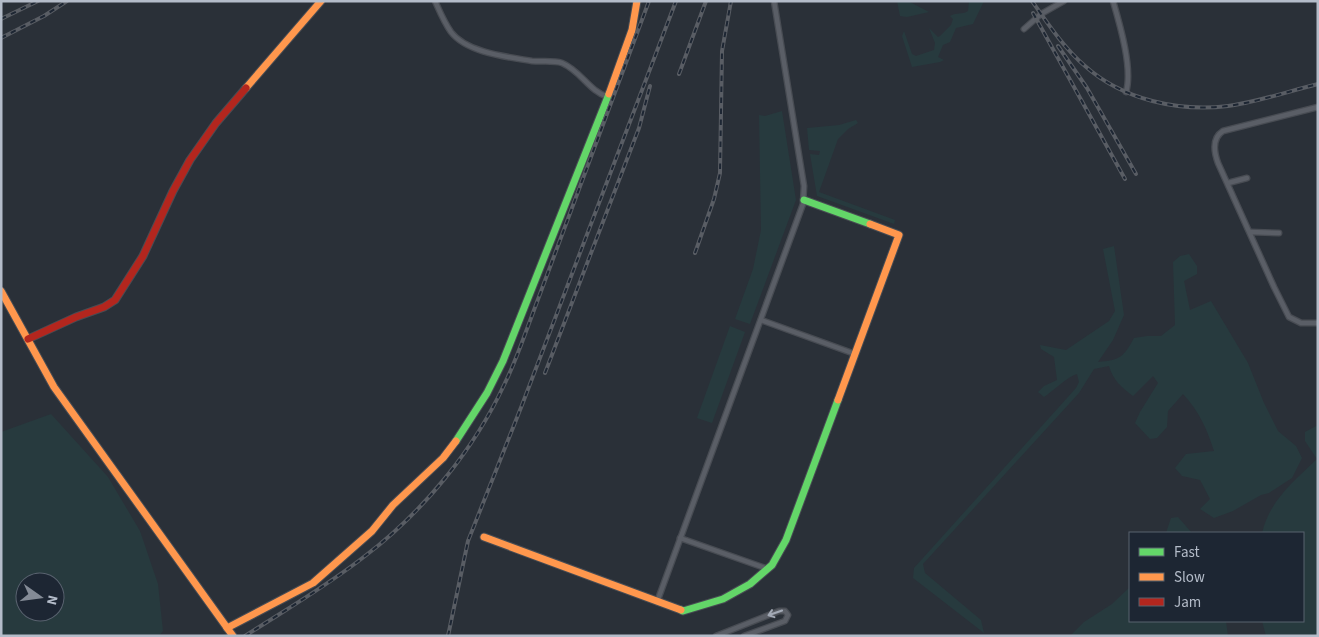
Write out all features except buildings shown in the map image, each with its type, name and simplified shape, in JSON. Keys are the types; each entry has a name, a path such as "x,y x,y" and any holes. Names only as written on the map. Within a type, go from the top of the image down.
{"street":[{"path":"28,339 104,308 115,300 142,256 190,160 216,123 321,1"},
{"path":"435,1 450,31 462,41 492,54 560,62 576,71 596,92 608,98"},
{"path":"227,628 312,583 372,531 393,505 443,458 456,441 487,393 503,361 608,98 632,30 637,1"},
{"path":"657,602 804,200 804,186 774,1"},
{"path":"1024,28 1041,14 1064,1"},
{"path":"1113,1 1119,19 1124,46 1129,82 1126,92"},
{"path":"1318,107 1223,131 1219,134 1214,149 1289,317 1301,323 1318,323"},
{"path":"1228,182 1246,178"},
{"path":"484,537 684,611 723,599 750,584 768,569 781,552 786,540 899,235 804,200"},
{"path":"1250,232 1279,233"},
{"path":"1,291 54,388 233,636"},
{"path":"761,320 855,354"},
{"path":"680,538 768,569"},
{"path":"716,636 779,611 785,611 788,615 785,621 744,636"}],"green space":[{"path":"897,1 908,1 929,12 907,17 900,16"},
{"path":"969,1 984,1 973,24 956,28 950,42 943,45 938,57 944,60 912,67 902,36 904,31 912,54 916,56 934,50 935,43 929,28 938,37 940,36 951,25 953,19 950,16 968,11"},
{"path":"782,111 796,200 750,324 735,319 753,269 761,230 759,115 765,116"},
{"path":"856,120 858,123 848,129 838,139 819,192 895,220 894,224 817,196 810,154 819,155 820,151 809,150 807,128 839,125"},
{"path":"1114,246 1124,315 1113,340 1098,362 1120,357 1134,338 1161,336 1175,325 1173,262 1180,256 1189,254 1197,266 1197,274 1184,281 1190,310 1211,301 1248,363 1264,403 1278,431 1296,446 1302,458 1292,478 1269,493 1214,518 1200,509 1210,499 1200,480 1182,476 1175,468 1186,454 1214,451 1202,421 1189,400 1183,394 1168,411 1167,427 1157,438 1150,439 1135,423 1158,383 1153,376 1133,396 1118,383 1109,366 1094,369 1079,393 923,564 925,573 981,620 984,633 913,578 914,568 1076,388 1079,382 1077,374 1044,397 1038,392 1044,386 1057,380 1054,357 1041,349 1040,345 1066,350 1109,321 1115,311 1103,249"},
{"path":"730,326 745,332 712,423 697,418"},
{"path":"51,414 108,477 140,531 158,584 163,631 159,636 1,636 1,432"},
{"path":"1318,425 1318,636 1266,636 1262,622 1304,622 1304,532 1262,532 1277,501 1291,484 1317,459 1305,441 1305,432"},
{"path":"1178,517 1191,532 1166,532 1171,518"},
{"path":"1129,588 1129,622 1226,622 1228,636 1070,636 1084,622 1112,604"}],"railway":[{"path":"1,19 38,1"},
{"path":"1,38 44,16 67,1"},
{"path":"245,636 336,578 386,539 427,500 462,456 478,432 515,360 649,1"},
{"path":"448,636 468,541 522,405 676,1"},
{"path":"679,74 706,1"},
{"path":"695,253 714,199 720,173 722,51 731,1"},
{"path":"1032,1 1063,44 1085,66 1100,78 1116,87 1152,101 1190,107 1228,106 1318,84"},
{"path":"1033,13 1125,179"},
{"path":"1058,46 1087,88 1136,174"},
{"path":"545,373 639,128 650,86"}],"traffic: fast":[{"path":"456,441 487,393 503,361 609,94"},
{"path":"804,200 870,224"},
{"path":"681,610 723,599 750,584 772,565 786,540 838,400"}],"traffic: slow":[{"path":"246,88 321,1"},
{"path":"609,94 632,30 637,1"},
{"path":"838,400 899,235 870,224"},
{"path":"1,291 54,387 233,636"},
{"path":"227,628 313,583 372,531 393,505 443,458 456,441"},
{"path":"484,537 681,610"}],"traffic: jam":[{"path":"28,339 76,317 104,307 115,300 143,256 173,191 190,160 216,123 246,88"}]}
